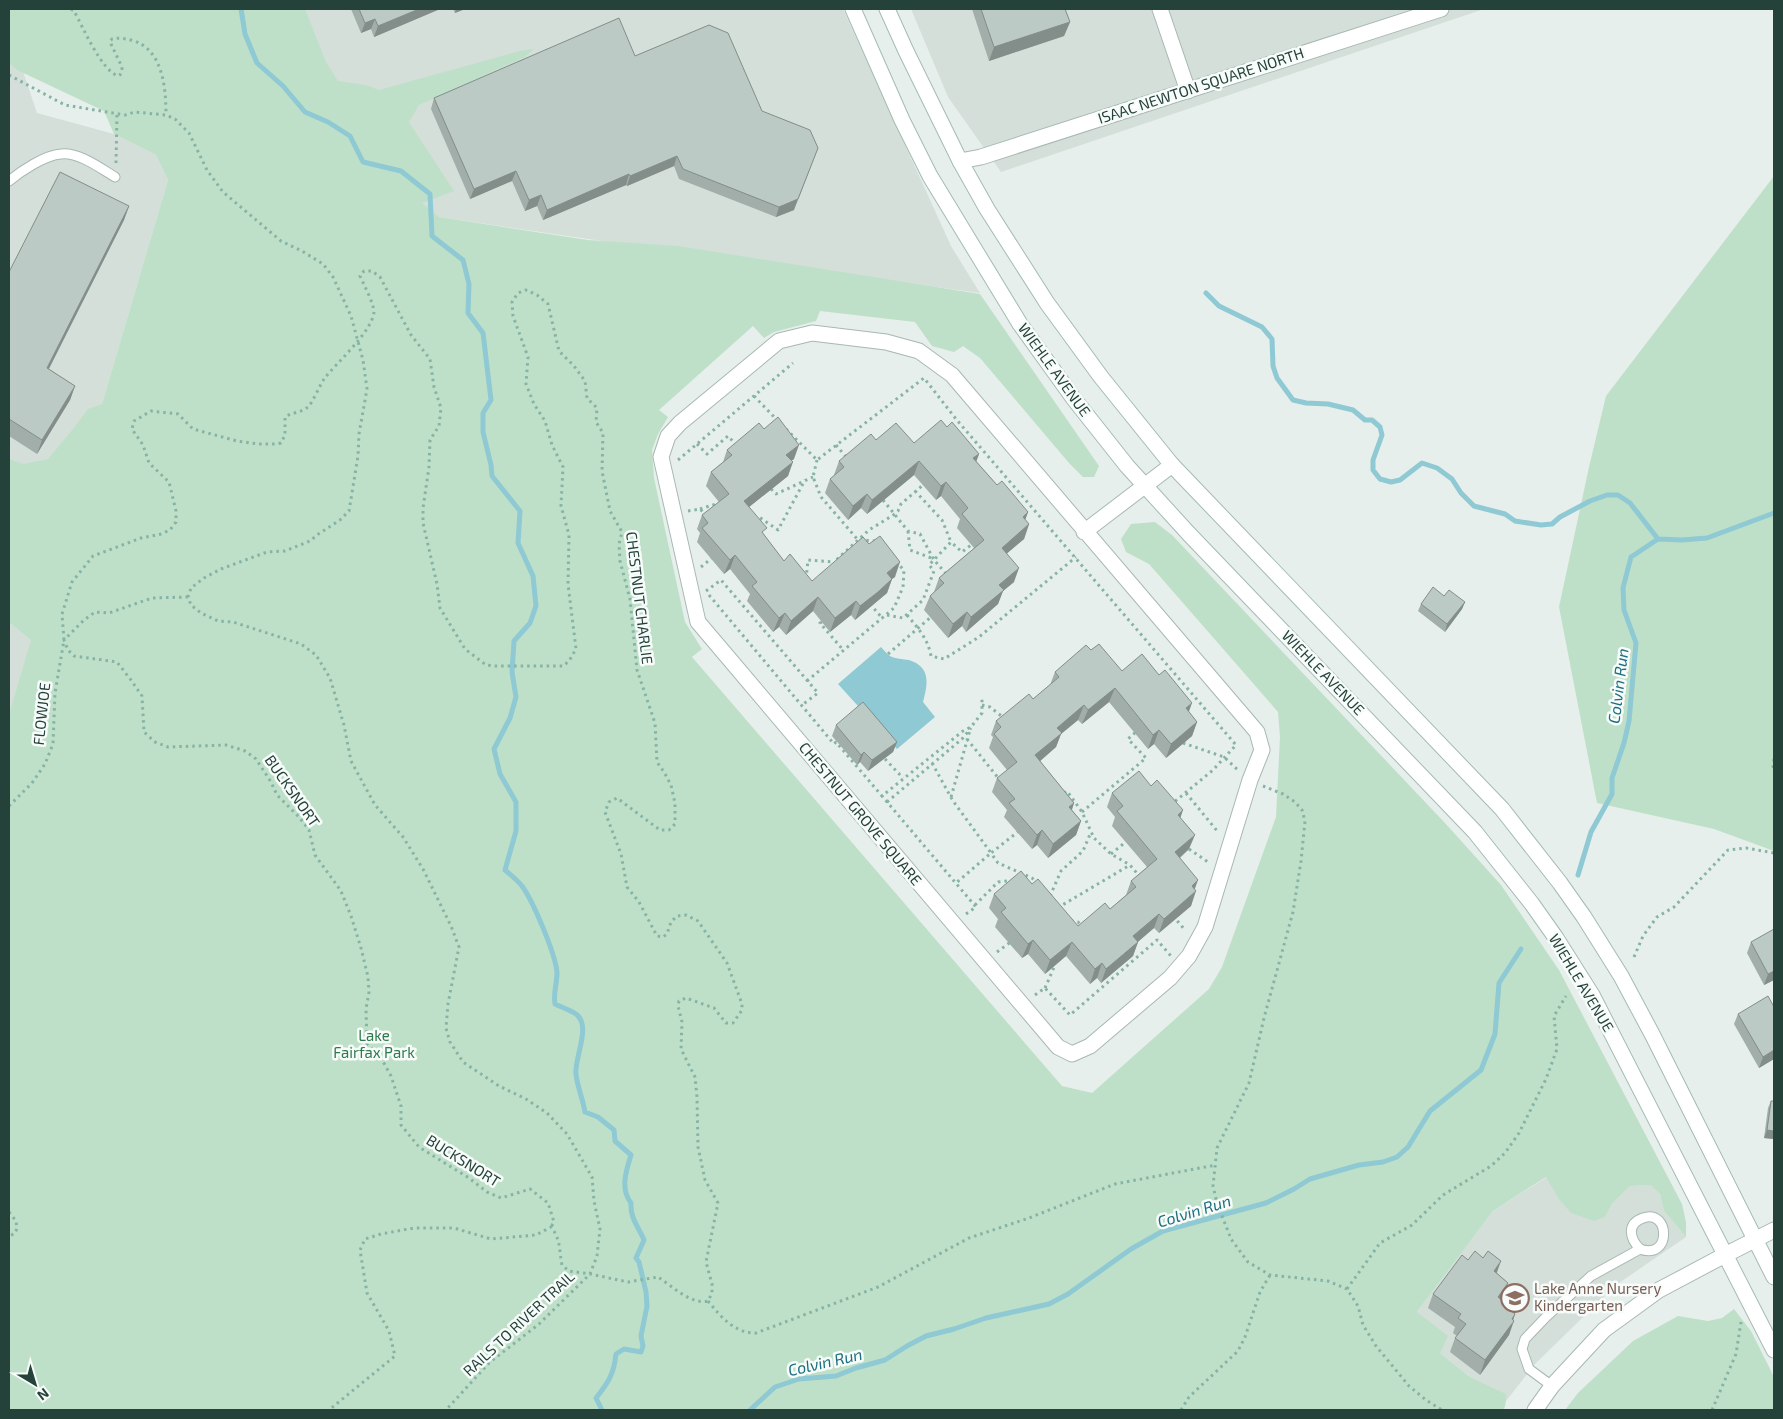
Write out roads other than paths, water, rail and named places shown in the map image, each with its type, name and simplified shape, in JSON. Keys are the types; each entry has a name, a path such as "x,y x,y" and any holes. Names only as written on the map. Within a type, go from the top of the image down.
{"main road":[{"name":"WIEHLE AVENUE","path":"853,9 902,120 930,176 1020,324 1074,399 1145,486 1189,534 1475,832 1518,885 1556,938 1592,996 1774,1350"},
{"path":"887,9 906,52 986,209 1101,377 1172,465 1502,809 1545,863 1584,917 1621,976 1774,1277"},
{"path":"1160,9 1188,91"},
{"name":"ISAAC NEWTON SQUARE NORTH","path":"960,161 981,157 1188,91 1410,13 1441,9"},
{"name":"CHESTNUT GROVE SQUARE","path":"812,333 886,342 919,352 952,375 1084,532 1257,732 1262,750 1246,778 1205,928 1189,956 1170,978 1090,1046 1072,1054 1058,1047 698,622 661,457 668,436 680,423 779,341 812,333"},
{"path":"1084,532 1172,465"},
{"path":"1535,1410 1552,1386 1604,1330 1660,1290 1774,1230"}],"lane":[{"path":"9,181 32,165 61,154 86,161 115,177"},
{"path":"1552,1386 1528,1369 1522,1349 1525,1339 1591,1276 1640,1249"}],"water":[{"path":"881,647 890,656 909,660 921,667 927,683 923,702 935,717 897,749 838,684"}],"waterway":[{"path":"241,9 245,34 257,63 283,86 305,112 328,122 350,136 363,162 401,171 430,194 432,236 463,260 469,284 468,313 483,333 491,400 483,413 483,432 492,476 520,511 518,543 533,576 536,606 530,623 514,641 512,672 516,697 510,718 494,749 500,774 516,802 516,831 505,870 527,893 538,915 556,965 555,1004 576,1014 581,1019 583,1034 576,1074 585,1112 598,1117 614,1130 615,1141 631,1155 625,1186 631,1203 633,1218 644,1240 636,1258 639,1262 646,1292 647,1306 641,1336 643,1346 641,1352 624,1349 616,1354 610,1378 596,1398 602,1410"},
{"path":"1206,293 1219,306 1262,327 1272,339 1273,366 1277,378 1293,400 1306,403 1328,404 1353,410 1365,420 1372,420 1380,427 1382,435 1373,460 1373,470 1380,479 1391,482 1400,480 1422,463 1437,468 1452,479 1461,493 1474,506 1505,514 1515,521 1541,525 1552,524 1560,517 1590,501 1607,495 1618,495 1630,503 1658,539"},
{"name":"Colvin Run","path":"1578,875 1591,832 1612,794 1612,778 1629,721 1636,643 1624,610 1623,588 1631,557 1658,539 1707,538 1774,513"},
{"name":"Colvin Run","path":"750,1410 775,1387 799,1379 836,1376 885,1360 926,1336 986,1318 1049,1304 1068,1294 1131,1249 1163,1231 1266,1203 1310,1179 1359,1165 1383,1162 1397,1157 1408,1147 1430,1111 1481,1070 1495,1034 1499,983 1521,949"}],"place":[{"name":"Lake Anne Nursery Kindergarten","path":"1515,1298"}],"park label":[{"name":"Lake Fairfax Park","path":"374,1044"}]}
